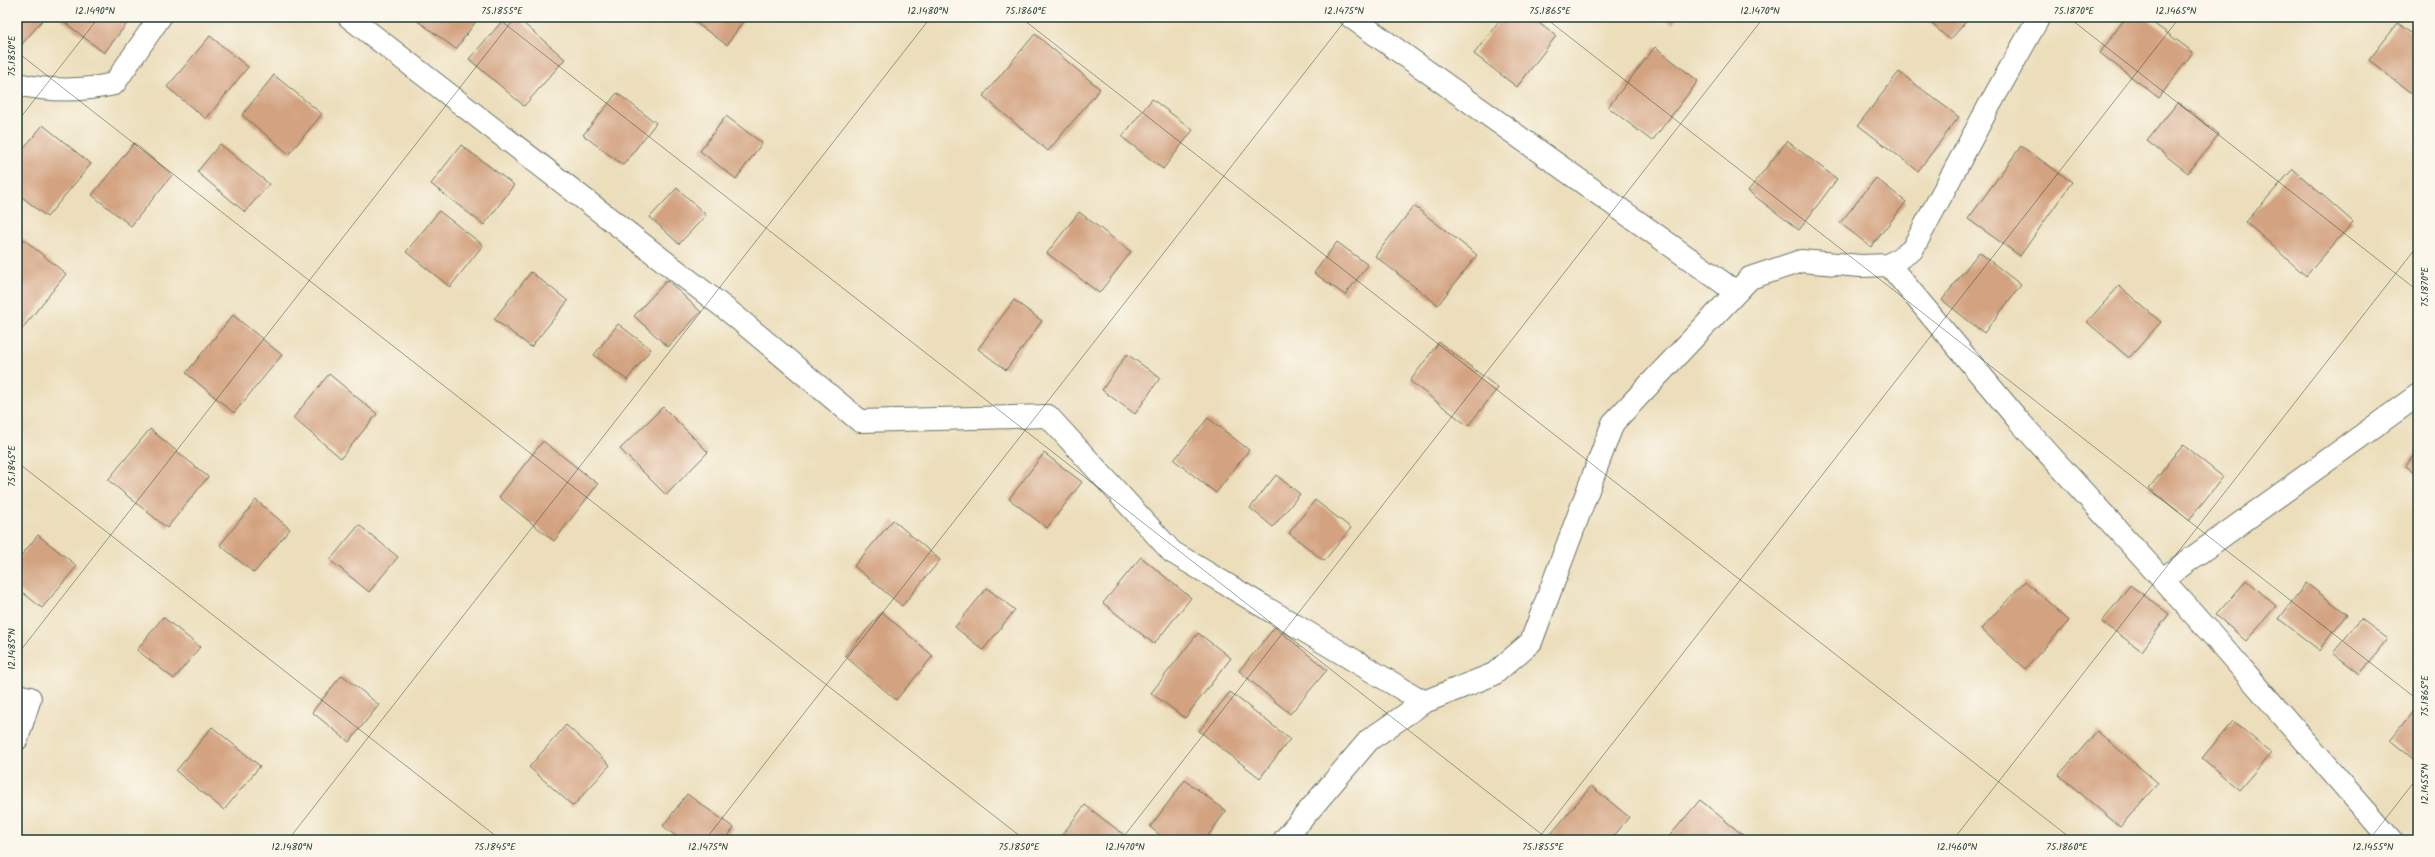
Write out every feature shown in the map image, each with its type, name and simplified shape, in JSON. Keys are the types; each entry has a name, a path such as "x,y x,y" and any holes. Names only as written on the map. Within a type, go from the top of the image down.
{"street":[{"path":"17,84 28,87 88,90 114,84 160,17"},
{"path":"349,17 735,316 860,421 1048,416 1172,552 1424,702"},
{"path":"1351,17 1736,292"},
{"path":"1284,840 1369,740 1424,702 1494,674 1531,642 1613,422 1750,278 1801,261 1861,266 1889,265 1912,250 1989,106 2039,17"},
{"path":"1889,265 2019,421 2162,579 2391,840"},
{"path":"2162,579 2418,395"},
{"path":"17,695 30,698 17,739"}],"building":[{"path":"17,17 45,17 17,50"},
{"path":"58,17 132,17 104,53"},
{"path":"416,17 479,17 456,49 415,19"},
{"path":"506,17 516,17 565,59 524,106 469,59"},
{"path":"694,17 746,17 727,45 692,20"},
{"path":"1502,17 1531,17 1556,36 1517,87 1474,54"},
{"path":"1663,17 1677,17 1673,24"},
{"path":"1924,17 1970,17 1950,40"},
{"path":"2126,17 2145,17 2193,52 2159,98 2100,53"},
{"path":"2398,23 2418,39 2418,86 2412,94 2369,60"},
{"path":"1035,34 1100,89 1048,151 983,96"},
{"path":"210,36 248,67 206,119 167,87"},
{"path":"1655,47 1698,81 1652,141 1608,107"},
{"path":"1899,72 1959,117 1918,171 1858,125"},
{"path":"274,75 322,114 289,154 242,115"},
{"path":"617,93 656,123 623,165 583,135"},
{"path":"1152,99 1193,130 1163,169 1122,137"},
{"path":"2178,102 2219,134 2188,173 2147,141"},
{"path":"726,116 762,143 736,179 700,151"},
{"path":"43,125 91,164 47,217 17,193 17,156"},
{"path":"1787,141 1837,179 1799,230 1748,191"},
{"path":"134,143 172,175 131,226 92,195"},
{"path":"220,144 269,184 245,212 197,172"},
{"path":"461,145 514,185 484,225 431,184"},
{"path":"2021,146 2072,182 2020,256 1968,219"},
{"path":"2293,169 2353,222 2306,276 2246,222"},
{"path":"1876,178 1906,202 1871,247 1840,223"},
{"path":"677,188 706,215 679,244 650,217"},
{"path":"1414,206 1477,255 1438,305 1375,256"},
{"path":"439,211 483,245 450,287 406,252"},
{"path":"1079,212 1131,252 1099,293 1047,253"},
{"path":"22,238 66,274 17,335 17,244"},
{"path":"1337,242 1368,265 1345,295 1314,273"},
{"path":"1979,252 2021,285 1984,333 1942,300"},
{"path":"531,272 568,301 531,347 494,319"},
{"path":"667,280 701,312 668,347 634,316"},
{"path":"2119,286 2161,322 2129,358 2087,322"},
{"path":"1014,300 1042,321 1006,370 978,349"},
{"path":"233,315 282,355 234,413 186,373"},
{"path":"618,324 651,349 627,380 594,355"},
{"path":"1439,342 1498,388 1468,426 1410,381"},
{"path":"1127,354 1160,378 1135,414 1102,390"},
{"path":"329,374 377,414 341,458 293,418"},
{"path":"663,407 708,452 666,495 620,449"},
{"path":"1208,418 1249,450 1216,493 1174,460"},
{"path":"150,429 208,477 167,528 108,480"},
{"path":"543,441 598,484 554,541 499,497"},
{"path":"2183,445 2223,477 2189,520 2149,488"},
{"path":"2418,449 2418,475 2406,466"},
{"path":"1044,453 1082,482 1047,528 1009,499"},
{"path":"1276,475 1300,494 1273,527 1250,508"},
{"path":"256,500 290,529 254,573 220,545"},
{"path":"1315,500 1351,528 1324,561 1289,533"},
{"path":"893,520 940,560 902,606 854,566"},
{"path":"359,525 398,557 369,592 330,560"},
{"path":"38,535 77,566 42,608 17,588 17,561"},
{"path":"1141,557 1191,598 1154,644 1103,603"},
{"path":"2247,580 2276,606 2246,641 2216,615"},
{"path":"2025,581 2069,621 2025,669 1981,629"},
{"path":"2306,583 2347,614 2319,650 2279,619"},
{"path":"2130,585 2169,614 2142,651 2102,622"},
{"path":"987,588 1015,610 983,650 955,627"},
{"path":"882,612 933,656 896,700 845,656"},
{"path":"163,617 200,647 174,679 137,650"},
{"path":"2361,619 2388,639 2360,674 2333,653"},
{"path":"1275,627 1327,670 1290,714 1239,671"},
{"path":"1198,633 1231,658 1185,718 1151,693"},
{"path":"342,675 379,705 349,742 312,712"},
{"path":"1230,692 1290,739 1260,778 1199,731"},
{"path":"2418,705 2418,763 2390,740"},
{"path":"2233,721 2271,753 2239,790 2202,758"},
{"path":"566,725 610,765 573,806 529,767"},
{"path":"212,727 260,766 224,810 176,771"},
{"path":"2097,731 2158,783 2120,827 2059,775"},
{"path":"1185,780 1226,811 1205,840 1166,840 1150,827"},
{"path":"1591,786 1629,817 1611,840 1546,840"},
{"path":"687,794 734,828 725,840 681,840 663,826"},
{"path":"1700,800 1749,840 1666,840"},
{"path":"1085,805 1128,838 1127,840 1058,840"}]}
